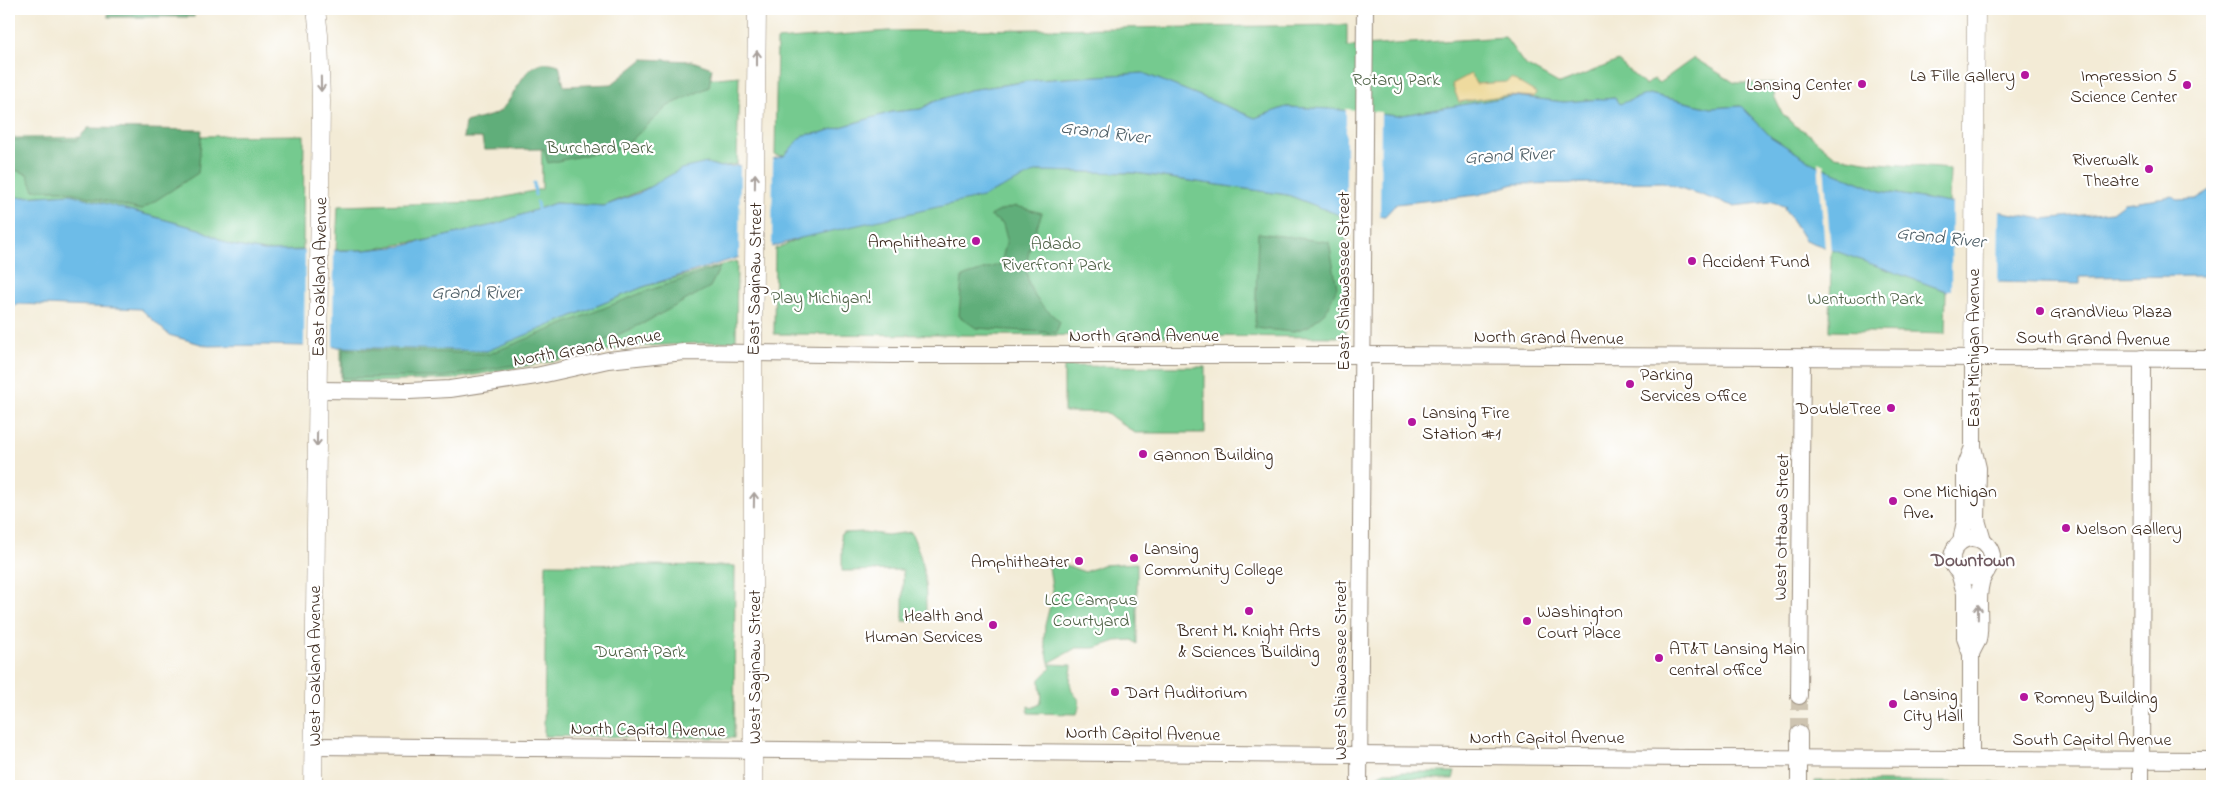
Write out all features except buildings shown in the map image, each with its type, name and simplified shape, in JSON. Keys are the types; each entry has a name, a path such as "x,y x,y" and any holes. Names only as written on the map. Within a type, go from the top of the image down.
{"main road":[{"name":"East Oakland Avenue","path":"315,546 320,236 320,73 316,9"},
{"name":"East Saginaw Street","path":"754,548 753,354 758,9"},
{"name":"East Michigan Avenue","path":"1973,357 1976,9"},
{"name":"West Oakland Avenue","path":"313,786 315,546"},
{"name":"West Saginaw Street","path":"753,786 754,548"}],"street":[{"name":"East Shiawassee Street","path":"1361,553 1365,9"},
{"name":"North Grand Avenue","path":"318,390 409,391 450,389 485,385 639,356 684,352 893,356 1973,357"},
{"name":"South Grand Avenue","path":"1973,357 2212,359"},
{"name":"East Michigan Avenue","path":"1973,357 1973,447 1978,468 1977,520 1982,541"},
{"name":"West Ottawa Street","path":"1800,696 1802,358"},
{"path":"2141,786 2142,358"},
{"name":"East Michigan Avenue","path":"1960,542 1965,521 1965,468 1973,447"},
{"path":"1971,654 1978,639 1978,593 1986,571 1991,564 1991,552 1982,541 1972,538 1960,542 1954,548 1952,559 1959,572 1965,593 1965,638 1971,654 1971,759"},
{"name":"West Shiawassee Street","path":"1359,786 1361,553"},
{"path":"1959,572 1968,577 1975,578 1986,571"},
{"path":"1799,734 1799,786"},
{"name":"North Capitol Avenue","path":"314,746 1971,759"},
{"name":"South Capitol Avenue","path":"1971,759 2212,760"}],"green space":[{"path":"108,9 194,9 194,17 108,17"},
{"path":"1347,25 1347,47 1505,37 1524,64 1560,84 1618,61 1645,85 1654,79 1659,83 1694,58 1735,83 1775,83 1774,96 1782,113 1795,126 1806,132 1835,156 1878,163 1950,169 1949,203 1880,191 1814,164 1771,137 1741,106 1711,108 1649,94 1619,105 1615,98 1564,102 1513,96 1397,116 1331,109 1286,107 1255,118 1143,73 1037,80 969,90 953,96 1038,171 1135,173 1288,195 1346,217 1345,337 774,334 775,249 801,238 933,102 921,109 892,112 820,133 803,135 784,156 775,155 777,40 888,31"},
{"path":"643,59 692,61 712,68 709,87 668,106 624,147 548,163 544,149 484,150 482,138 463,138 465,122 484,118 501,110 524,76 538,64 559,65 564,86 612,84"},
{"name":"Burchard Park","path":"739,76 737,164 720,167 707,163 604,206 555,203 491,226 427,240 365,250 336,250 338,206 482,202 542,189 541,94"},
{"path":"88,128 202,130 198,173 141,210 62,190 34,190 27,174 9,168 9,140 77,140"},
{"path":"304,135 303,250 264,251 231,245 199,229 70,194 9,198 9,138"},
{"path":"1016,206 1042,213 1028,256 1028,277 1030,288 1036,298 1060,322 1056,333 976,328 959,316 962,277 1001,264 1007,239 1003,224 990,216"},
{"path":"1258,233 1329,242 1337,287 1326,311 1309,326 1291,332 1255,328"},
{"name":"Wentworth Park","path":"1831,249 1946,291 1945,334 1830,331"},
{"path":"737,261 736,341 631,347 453,379 341,383 341,347 487,351 643,287"},
{"path":"720,267 710,287 644,323 573,355 444,377 342,378 343,349 489,354 644,292"},
{"path":"1064,366 1205,367 1205,433 1135,433 1105,412 1064,412"},
{"path":"864,532 887,535 911,532 920,554 924,574 926,618 921,621 903,621 903,570 842,571 840,535 843,533"},
{"name":"LCC Campus Courtyard","path":"1137,563 1137,644 1132,640 1116,641 1095,648 1076,648 1049,663 1044,639 1045,625 1053,594 1049,567 1065,565 1085,572 1102,565"},
{"name":"Durant Park","path":"546,564 735,566 734,738 544,736"},
{"path":"1049,664 1072,665 1070,685 1079,701 1077,714 1028,713 1028,706 1032,708 1040,704 1042,698 1040,679 1051,668"},
{"path":"1384,772 1455,772 1453,779 1390,778 1382,786 1373,786 1373,778"},
{"path":"1815,781 2120,784 2120,786 1815,786"}],"sand":[{"path":"1471,74 1476,84 1506,82 1511,78 1536,93 1534,97 1509,95 1459,102 1452,84"}],"water":[{"name":"Grand River","path":"1143,73 1255,118 1286,107 1331,109 1397,116 1513,96 1564,102 1615,98 1619,104 1649,94 1711,108 1741,106 1771,137 1814,164 1880,191 2043,219 2112,212 2124,203 2173,196 2177,200 2196,199 2212,189 2212,272 2203,276 2080,277 2080,284 1998,282 1946,291 1805,240 1784,208 1786,207 1770,201 1733,206 1663,182 1514,184 1478,195 1396,204 1385,216 1342,216 1288,195 1135,173 1038,171 982,197 801,238 643,287 487,351 265,345 208,346 169,335 141,309 19,304 9,309 9,198 70,194 199,229 231,245 264,251 365,250 402,246 493,225 555,203 604,206 639,193 681,169 707,163 720,167 749,165 784,156 803,135 820,133 892,112 921,109 933,102 969,90 1037,80"}],"pier":[{"path":"1346,109 1381,112 1380,219 1346,219"},
{"path":"773,156 772,250 739,260 740,163"},
{"path":"1818,162 1824,165 1831,252 1825,250"},
{"path":"1952,201 1999,209 1998,285 1948,294 1948,290 1951,290"},
{"path":"305,248 334,248 333,349 304,348"}],"waterway":[{"path":"534,183 535,195"},
{"path":"537,202 538,209"}],"tunnel":[{"path":"1799,696 1799,734"}],"place":[{"name":"La Fille Gallery","path":"2025,75"},
{"name":"Lansing Center","path":"1862,84"},
{"name":"Impression 5 Science Center","path":"2187,85"},
{"name":"Riverwalk Theatre","path":"2149,169"},
{"name":"Amphitheatre","path":"976,241"},
{"name":"Accident Fund","path":"1692,261"},
{"name":"GrandView Plaza","path":"2040,311"},
{"name":"Parking Services Office","path":"1630,384"},
{"name":"DoubleTree","path":"1891,408"},
{"name":"Lansing Fire Station #1","path":"1412,422"},
{"name":"Gannon Building","path":"1143,454"},
{"name":"One Michigan Ave.","path":"1893,501"},
{"name":"Nelson Gallery","path":"2066,528"},
{"name":"Lansing Community College","path":"1134,558"},
{"name":"Amphitheater","path":"1079,561"},
{"name":"Brent M. Knight Arts & Sciences Building","path":"1249,611"},
{"name":"Washington Court Place","path":"1527,621"},
{"name":"Health and Human Services","path":"993,625"},
{"name":"AT&T Lansing Main central office","path":"1659,658"},
{"name":"Dart Auditorium","path":"1115,692"},
{"name":"Romney Building","path":"2024,697"},
{"name":"Lansing City Hall","path":"1893,704"}],"district":[{"name":"Downtown","path":"1973,559"}],"park label":[{"name":"Rotary Park","path":"1396,79"},
{"name":"Adado Riverfront Park","path":"1056,253"},
{"name":"Play Michigan!","path":"821,297"}]}
